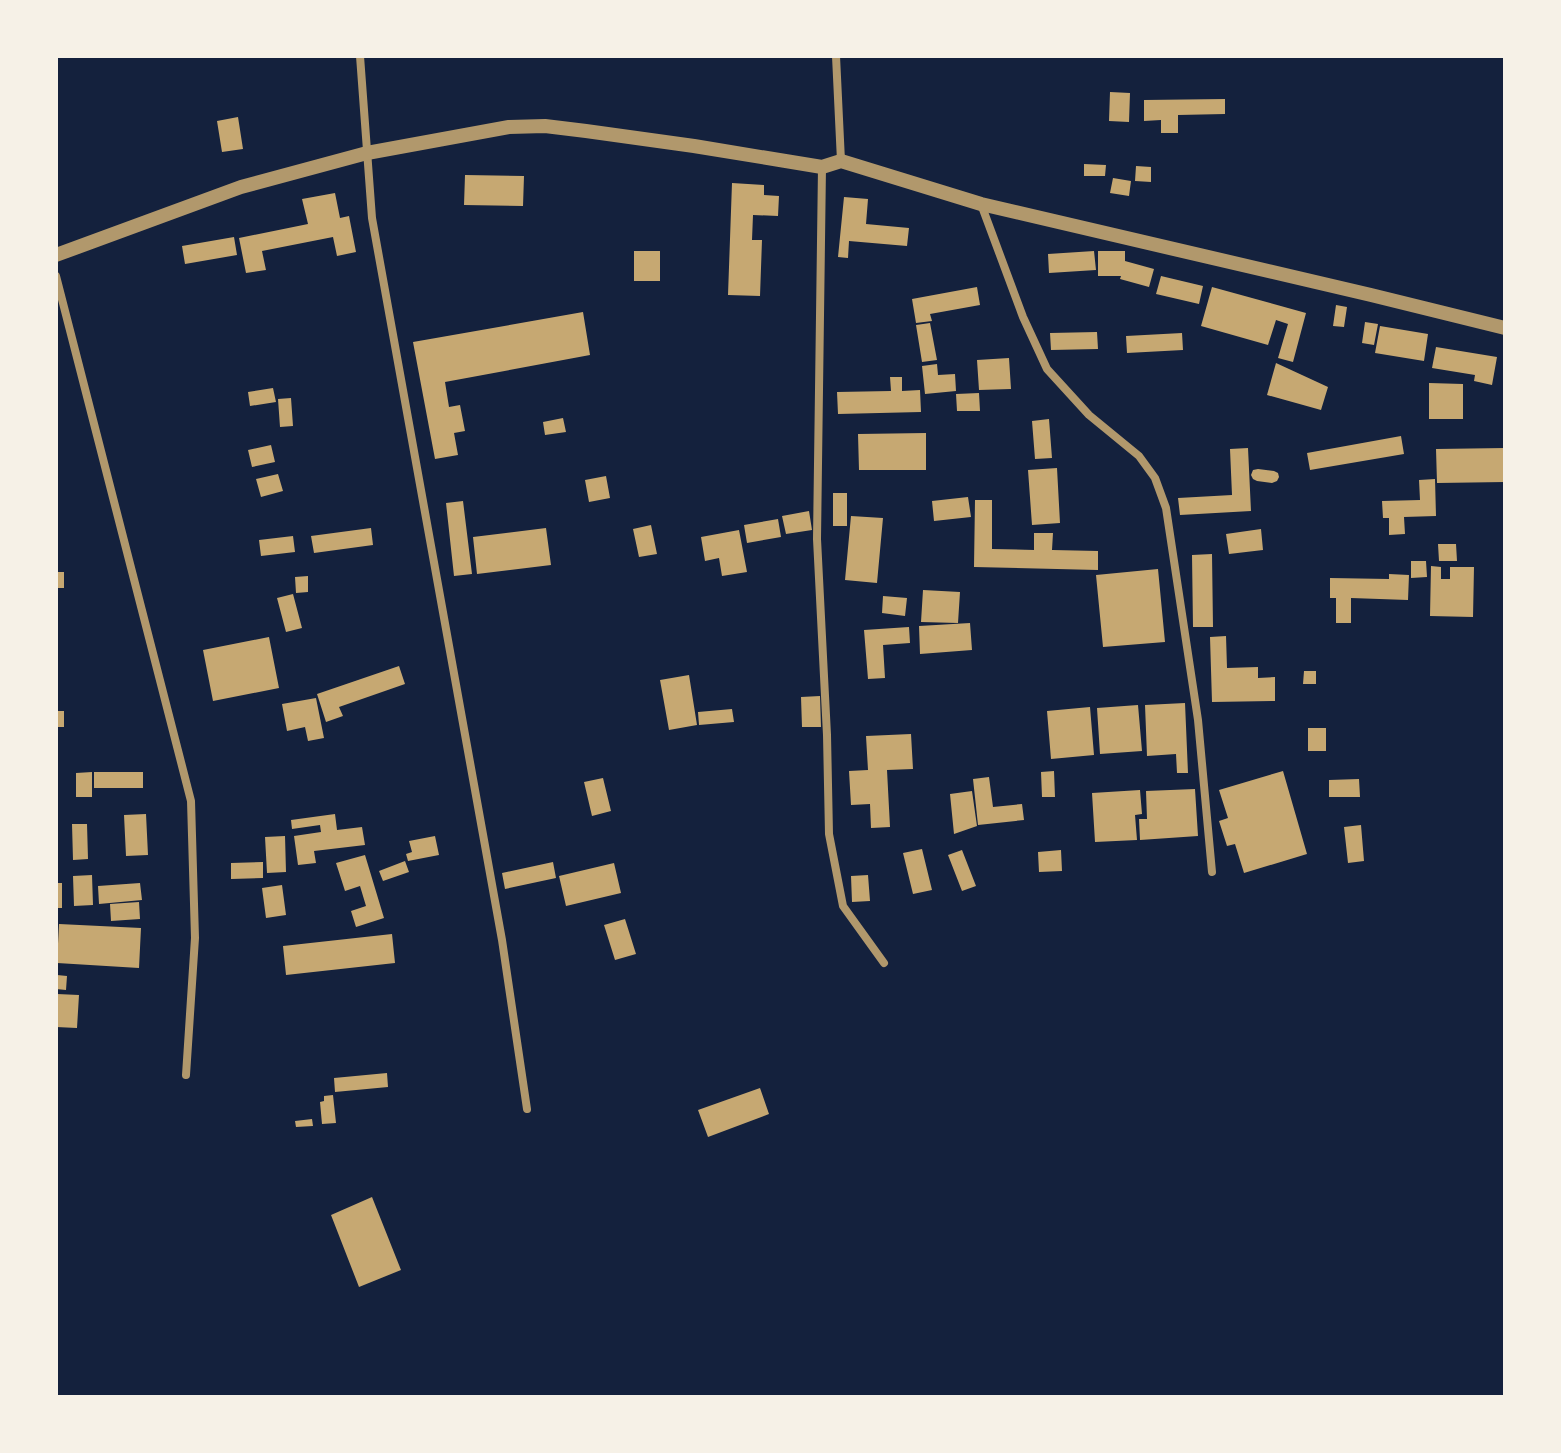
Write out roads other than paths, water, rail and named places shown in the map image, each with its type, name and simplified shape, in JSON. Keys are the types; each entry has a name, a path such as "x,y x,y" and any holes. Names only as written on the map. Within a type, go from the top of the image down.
{"street":[{"path":"360,56 372,218 502,940 527,1109"},
{"path":"836,56 841,161"},
{"path":"56,255 241,187 367,153 509,127 545,126 822,167 841,161 981,204 1505,328"},
{"path":"822,167 817,539 829,834 843,906 884,963"},
{"path":"981,204 1023,317 1047,369 1089,415 1139,456 1155,478 1166,508 1198,720 1212,872"},
{"path":"56,276 191,801 195,938 186,1075"}]}
